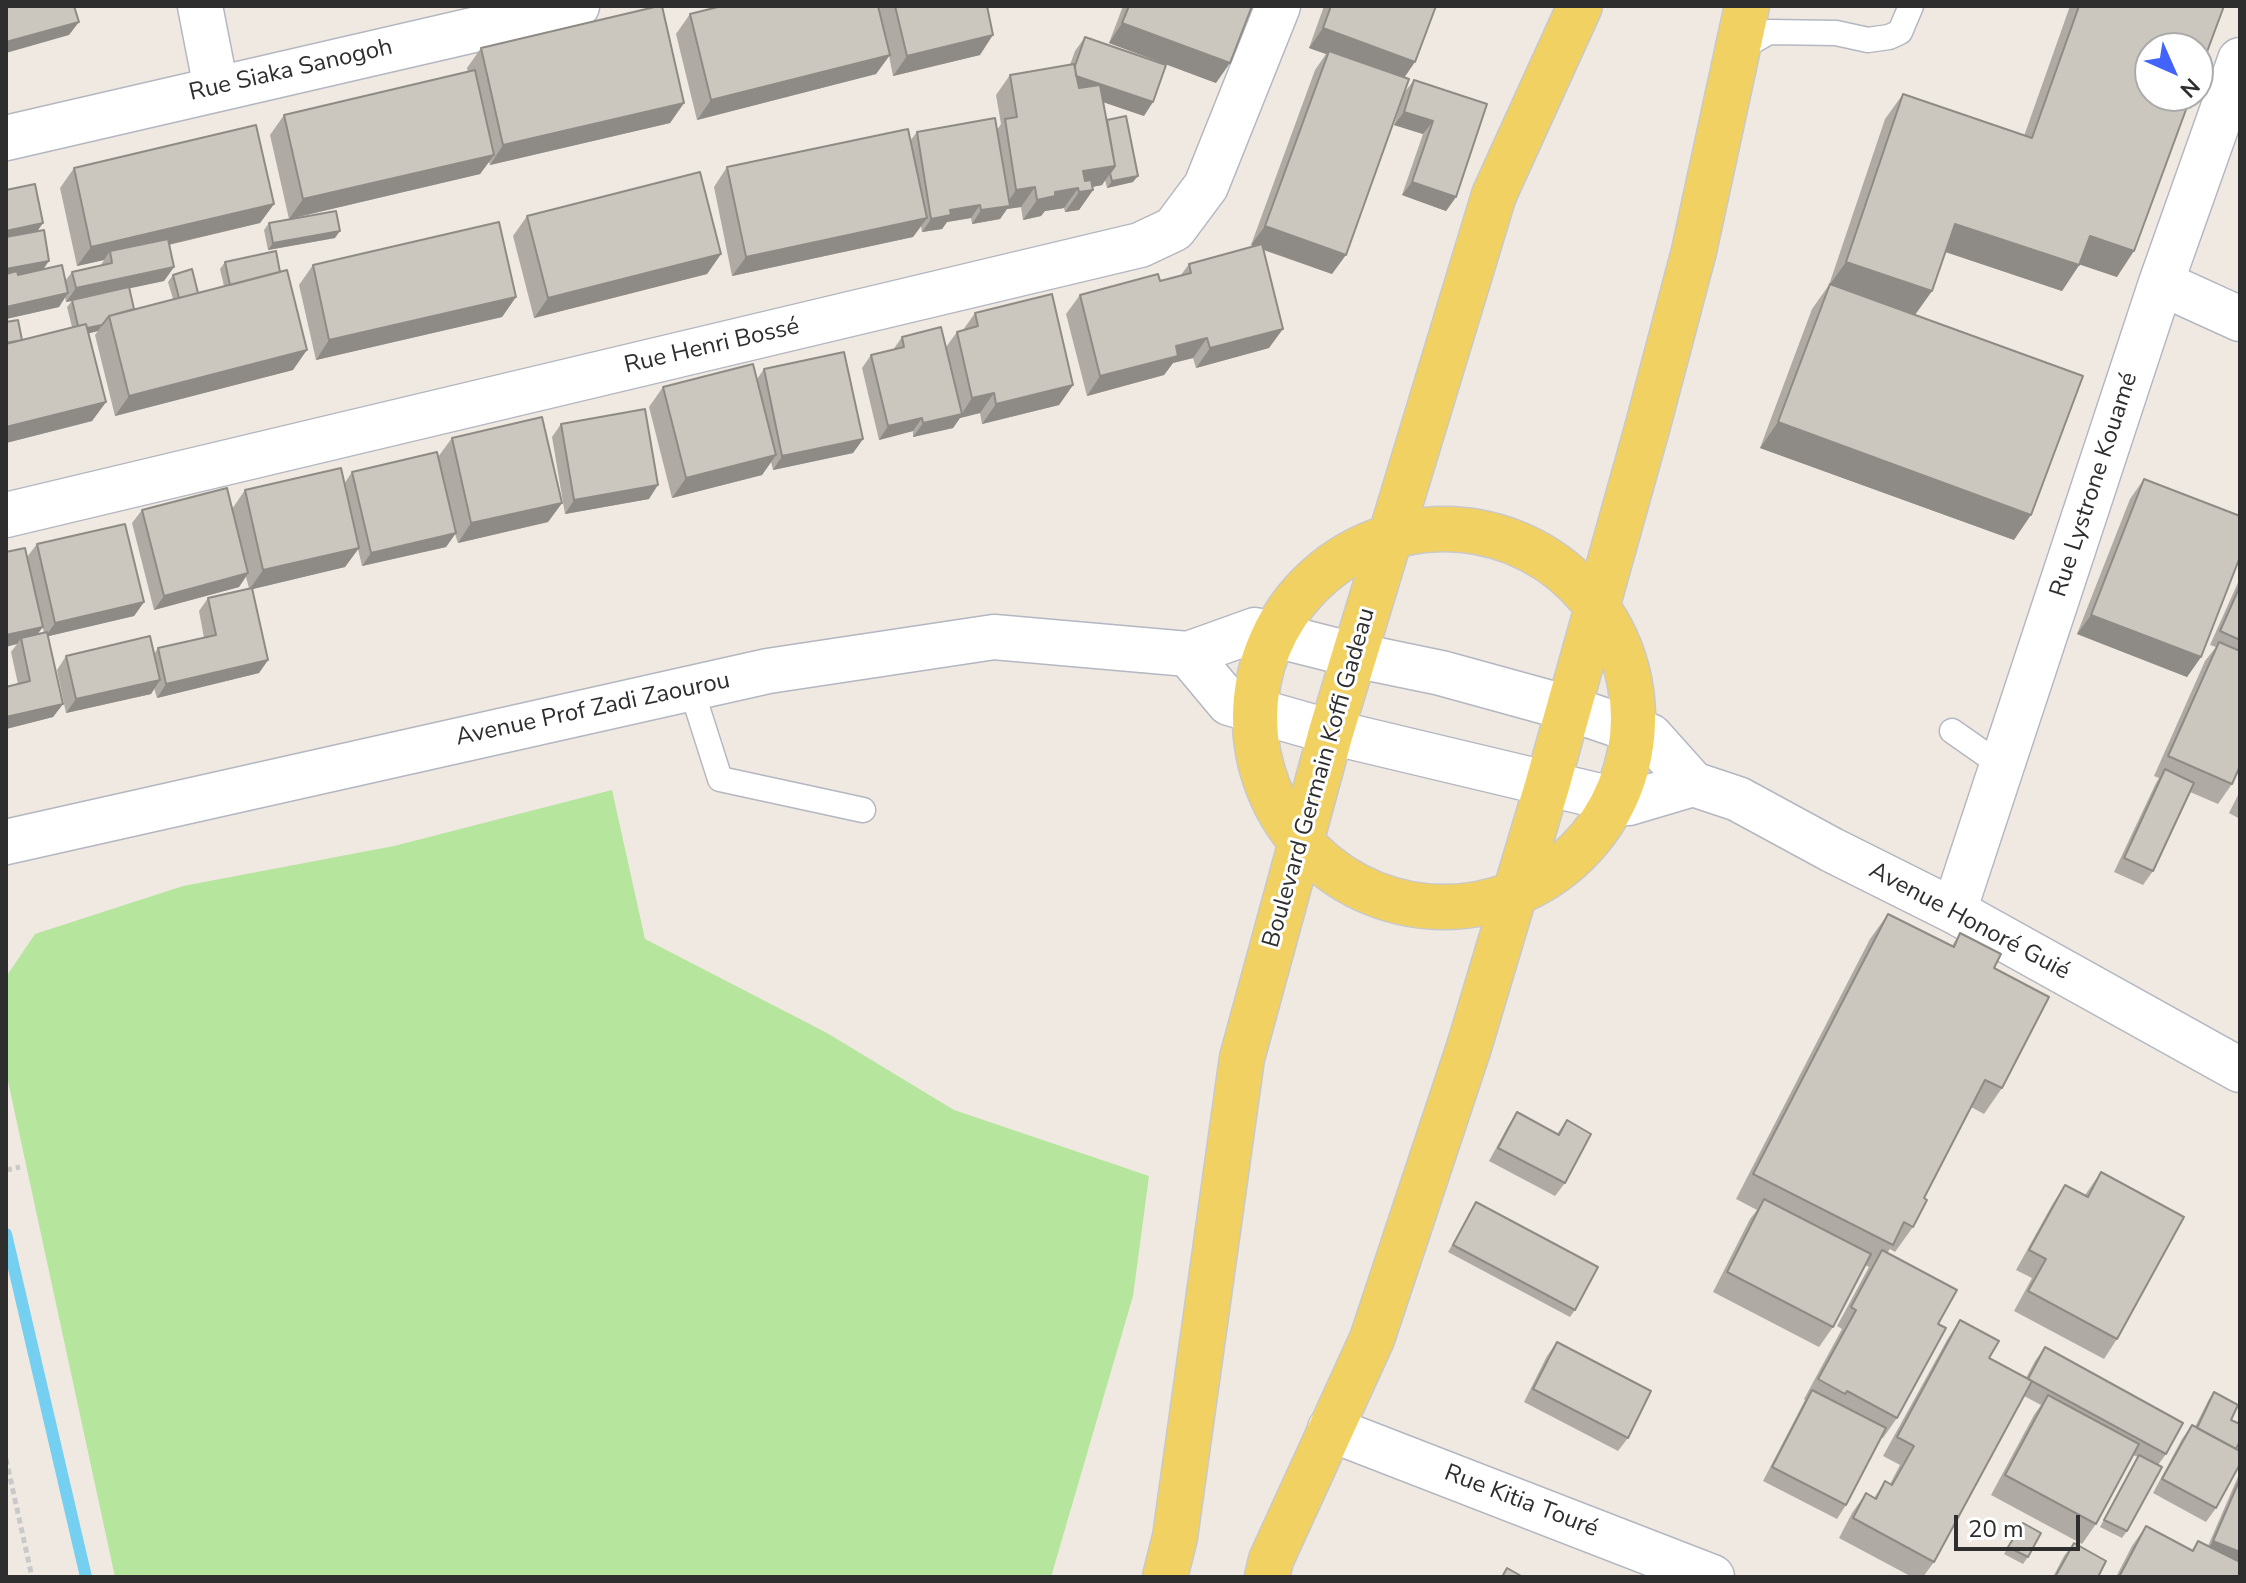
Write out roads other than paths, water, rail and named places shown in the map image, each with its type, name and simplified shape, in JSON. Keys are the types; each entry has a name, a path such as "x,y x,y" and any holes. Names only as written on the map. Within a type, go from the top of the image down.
{"main road":[{"name":"Boulevard Germain Koffi Gadeau","path":"1165,1577 1175,1537 1242,1058 1331,732 1494,195 1580,6"},
{"path":"1267,1577 1271,1560 1372,1339 1469,1047 1547,786 1648,425 1694,251 1747,6"},
{"path":"1455,527 1511,540 1532,549 1562,568 1597,605 1610,623 1624,656 1633,691 1634,730 1615,800 1596,830 1569,860 1514,896 1437,908 1406,904 1364,892 1300,846 1266,786 1258,754 1255,711 1258,676 1273,635 1291,607 1318,577 1347,554 1390,536 1455,527"}],"street":[{"path":"200,6 216,88"},
{"name":"Rue Siaka Sanogoh","path":"6,138 577,6"},
{"name":"Rue Henri Bossé","path":"6,515 1140,245 1174,229 1206,186 1278,6"},
{"name":"Rue Lystrone Kouamé","path":"1954,911 2161,283 2240,60"},
{"path":"2161,283 2240,319"},
{"name":"Avenue Honoré Guié","path":"1188,654 1255,630 1441,673 1568,708 1650,736 1693,784 1738,799 1954,911 2240,1070"},
{"name":"Avenue Prof Zadi Zaourou","path":"6,842 768,671 994,637 1188,654"},
{"path":"1188,654 1229,703 1331,732 1547,786 1629,803 1693,784"},
{"name":"Rue Kitia Touré","path":"1330,1429 1712,1577"}],"lane":[{"path":"1739,49 1769,32 1836,33 1868,40 1889,37 1900,32 1911,6"},
{"path":"691,688 720,779 863,810"},
{"path":"1952,731 2002,766"}],"waterway":[{"path":"6,1234 86,1577"}]}
